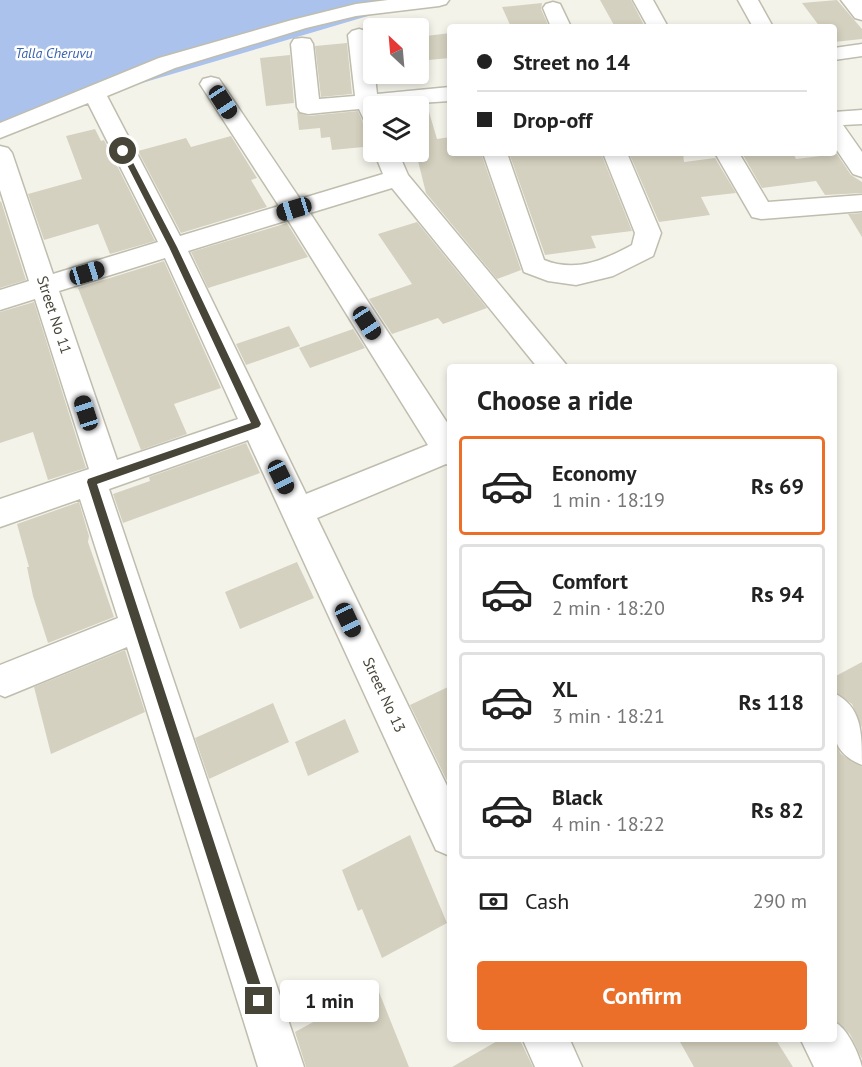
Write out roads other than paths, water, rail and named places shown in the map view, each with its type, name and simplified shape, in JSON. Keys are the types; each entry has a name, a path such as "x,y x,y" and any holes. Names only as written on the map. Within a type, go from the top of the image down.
{"street":[{"path":"0,130 167,63 299,24 356,10 439,0"},
{"path":"643,0 656,24"},
{"path":"747,0 761,24"},
{"path":"851,0 862,14"},
{"path":"358,35 368,96"},
{"path":"302,45 308,107 363,111"},
{"path":"837,54 862,50"},
{"path":"211,84 447,448"},
{"name":"Street No 13","path":"94,93 173,247 447,830"},
{"path":"429,98 447,95"},
{"path":"837,119 862,117"},
{"path":"837,133 862,169"},
{"name":"Street No 11","path":"0,153 44,286 138,626 281,1067"},
{"path":"496,156 533,266 545,273 589,276 610,269 645,250 647,244 648,233 616,156"},
{"path":"729,156 761,211 862,203"},
{"path":"390,162 397,178 552,364"},
{"path":"0,300 397,178"},
{"path":"0,513 256,424"},
{"path":"298,512 447,452"},
{"path":"5,680 138,626"},
{"path":"837,715 862,746"},
{"path":"547,1042 559,1067"},
{"path":"824,1042 840,1067"}],"water":[{"name":"Talla Cheruvu","path":"0,0 422,0 0,125"}]}
